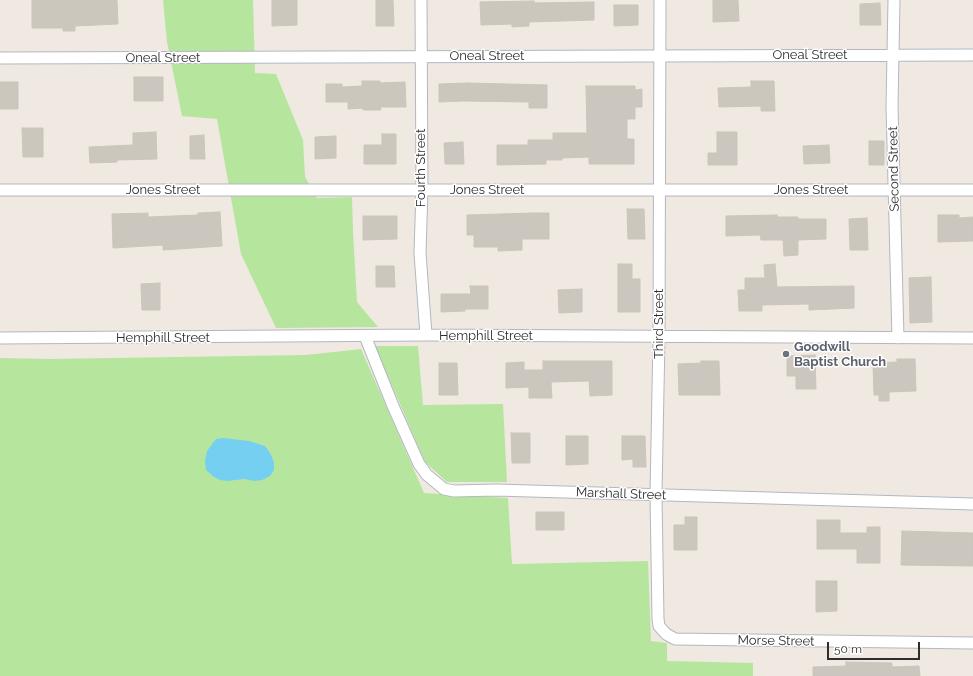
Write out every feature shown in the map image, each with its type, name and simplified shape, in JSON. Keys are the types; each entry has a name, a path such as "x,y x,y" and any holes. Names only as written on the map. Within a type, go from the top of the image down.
{"street":[{"name":"Fourth Street","path":"421,0 420,57 422,190 420,253 426,335"},
{"name":"Third Street","path":"660,0 659,337 656,495 658,619 659,626 663,631 675,639"},
{"name":"Second Street","path":"894,0 892,106 898,338"},
{"name":"Oneal Street","path":"0,58 973,55"},
{"name":"Jones Street","path":"0,190 973,190"},
{"name":"Hemphill Street","path":"0,338 426,335 973,338"},
{"name":"Marshall Street","path":"365,336 393,406 419,464 427,475 444,489 454,491 496,490 973,504"},
{"name":"Morse Street","path":"675,639 973,643"}],"green space":[{"path":"163,0 253,0 255,73 276,74 303,140 305,177 317,198 352,197 357,302 378,327 276,328 241,254 217,119 182,116 167,42"},
{"path":"375,346 418,346 423,405 503,404 507,482 447,482 425,462"},
{"path":"361,349 424,493 508,498 512,564 648,561 651,641 667,643 667,661 753,663 753,676 0,676 0,358 49,359 306,355"}],"water":[{"path":"223,438 249,441 265,446 274,462 274,470 270,476 262,480 254,481 244,479 227,481 214,477 206,470 205,461 207,451 216,439"}],"building":[{"path":"32,0 117,0 118,24 75,26 75,31 63,31 63,28 32,28"},
{"path":"272,0 297,0 297,25 272,26"},
{"path":"376,0 393,0 394,26 376,26"},
{"path":"713,0 738,0 739,21 713,22"},
{"path":"534,1 534,3 594,2 594,20 529,22 529,26 512,27 512,24 481,25 480,2"},
{"path":"880,3 881,25 860,25 860,4"},
{"path":"614,5 638,5 638,25 614,26"},
{"path":"134,77 163,77 163,101 134,101"},
{"path":"362,81 380,81 380,83 405,82 406,107 380,107 381,110 363,110 363,108 348,109 348,102 326,102 326,84 342,84 342,87 362,86"},
{"path":"751,81 774,81 775,111 761,111 761,106 719,107 718,88 751,87"},
{"path":"0,82 18,82 18,109 0,109"},
{"path":"468,83 547,85 547,108 529,108 529,102 439,102 439,84"},
{"path":"586,86 635,86 635,90 642,89 642,107 635,107 635,119 627,119 627,139 634,139 634,164 589,164 589,157 546,160 546,164 497,165 497,145 528,145 528,140 553,140 553,133 587,133"},
{"path":"22,128 43,128 43,157 23,157"},
{"path":"156,132 157,159 117,160 117,162 90,163 89,147 133,145 133,133"},
{"path":"717,132 737,132 737,165 708,165 708,153 717,153"},
{"path":"382,134 396,134 396,164 364,164 364,145 382,145"},
{"path":"204,135 205,159 190,159 190,136"},
{"path":"336,136 336,158 315,159 315,137"},
{"path":"869,141 884,141 884,165 869,165"},
{"path":"463,142 464,164 445,164 444,143"},
{"path":"829,145 830,163 804,164 803,146"},
{"path":"627,209 644,209 645,239 628,239"},
{"path":"220,212 222,246 163,250 163,245 113,248 112,214 148,213 148,217 198,215 198,213"},
{"path":"549,213 549,239 522,239 522,250 498,251 498,247 474,247 474,235 467,235 467,215"},
{"path":"777,215 777,217 798,217 798,219 826,219 826,239 798,240 798,255 784,256 783,240 761,240 760,235 726,236 726,216"},
{"path":"938,215 959,215 959,218 973,217 973,241 938,242"},
{"path":"363,216 397,216 397,239 363,240"},
{"path":"867,218 868,250 850,250 849,219"},
{"path":"618,264 632,264 632,279 640,279 640,312 618,312"},
{"path":"775,264 777,287 854,286 854,308 809,310 809,304 762,305 762,311 739,311 738,290 745,290 745,278 765,278 764,265"},
{"path":"376,266 394,266 395,287 376,287"},
{"path":"931,277 932,322 910,323 909,278"},
{"path":"160,283 160,310 142,310 141,284"},
{"path":"470,286 488,286 488,309 465,309 465,311 441,312 441,294 471,294"},
{"path":"582,289 582,312 559,313 558,290"},
{"path":"815,355 816,389 796,389 796,376 787,376 787,356"},
{"path":"897,359 915,359 916,391 889,392 889,401 879,401 879,395 874,395 873,363 897,362"},
{"path":"543,361 612,361 612,395 590,396 589,381 551,382 552,398 529,398 529,387 506,388 506,363 524,362 524,370 543,370"},
{"path":"701,361 719,361 720,395 679,395 678,364 701,363"},
{"path":"439,363 457,363 458,395 439,395"},
{"path":"511,433 530,433 530,463 512,463"},
{"path":"566,436 588,436 588,464 566,465"},
{"path":"622,436 645,436 646,467 633,467 633,459 622,460"},
{"path":"536,512 564,512 564,530 536,530"},
{"path":"685,517 697,517 697,550 674,550 674,525 685,525"},
{"path":"817,520 840,520 840,533 867,533 867,527 880,527 880,563 857,563 857,549 817,549"},
{"path":"902,531 973,533 973,566 901,565"},
{"path":"816,581 837,581 837,611 816,612"},
{"path":"846,662 892,663 892,667 919,666 920,676 813,676 813,667 846,666"}],"place":[{"name":"Goodwill Baptist Church","path":"786,354"}]}
